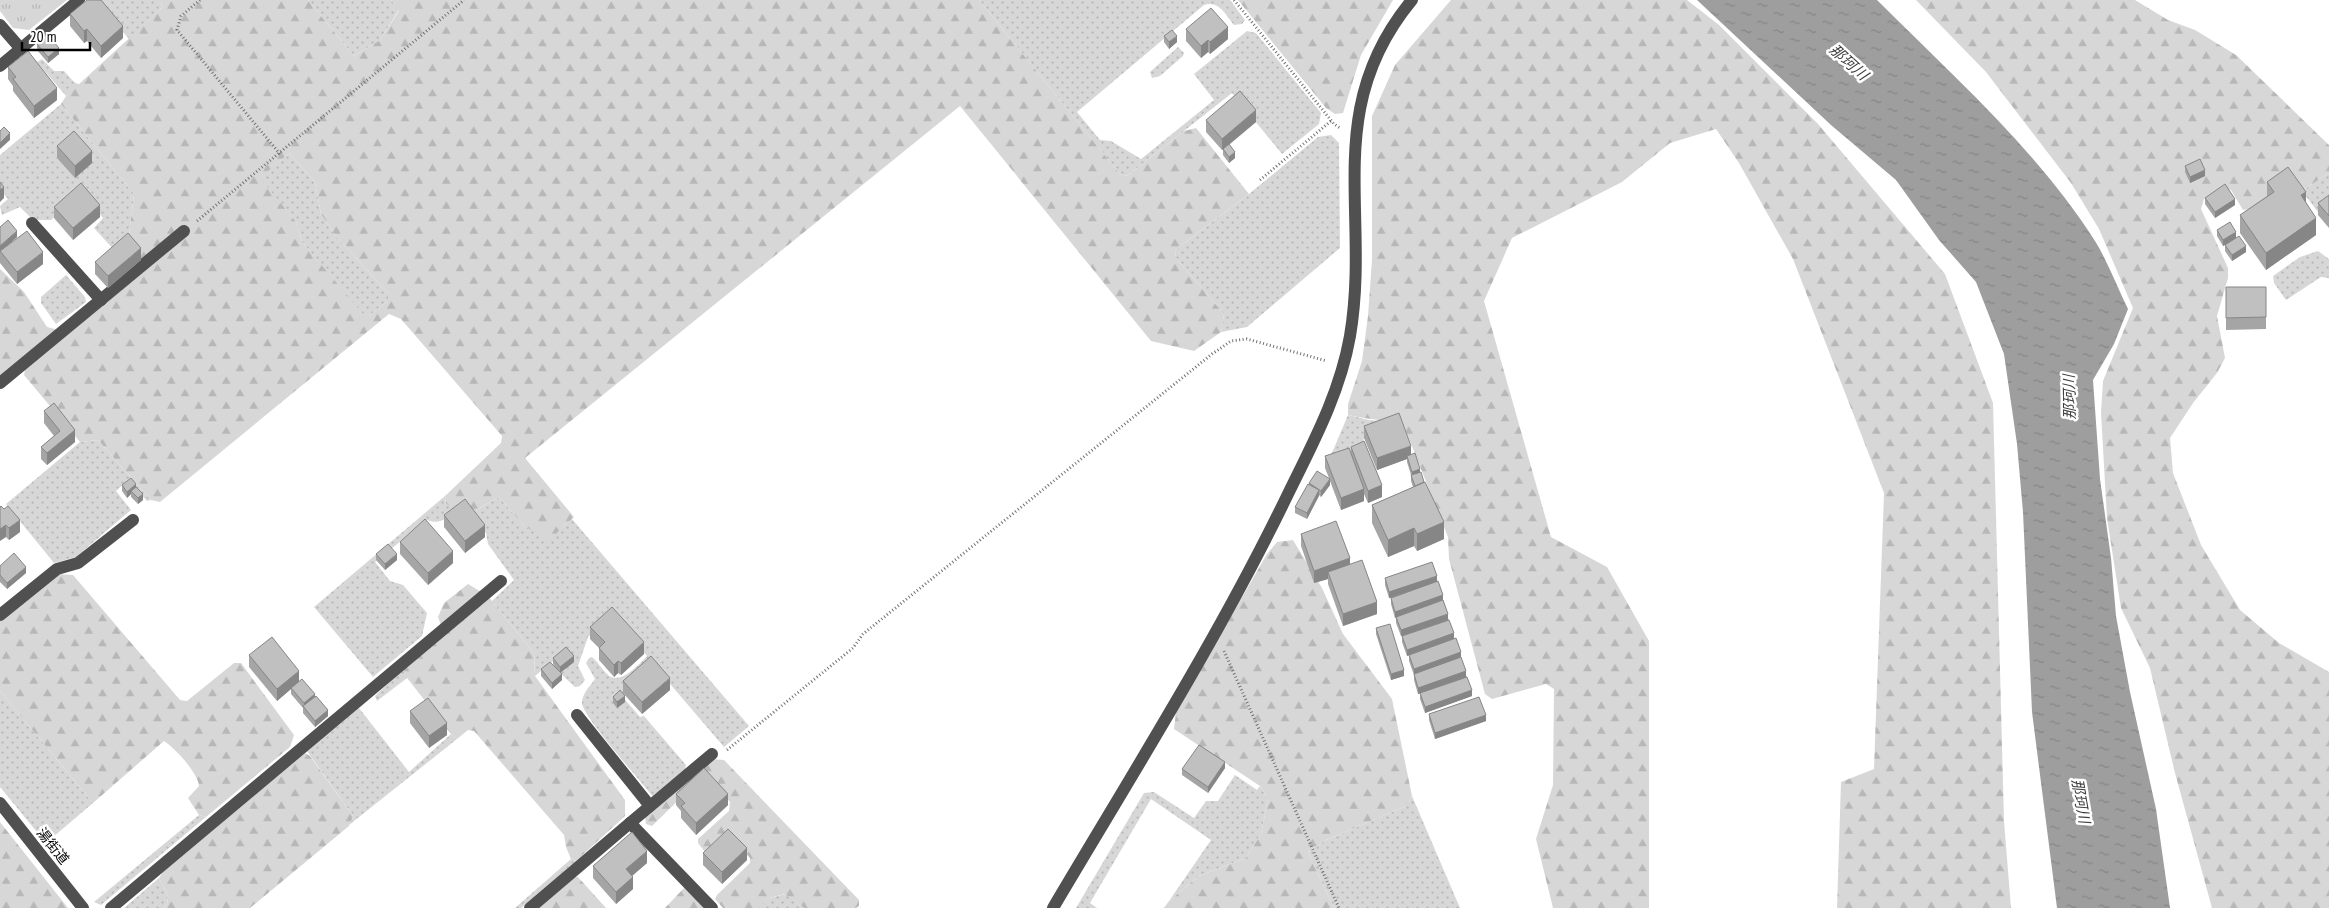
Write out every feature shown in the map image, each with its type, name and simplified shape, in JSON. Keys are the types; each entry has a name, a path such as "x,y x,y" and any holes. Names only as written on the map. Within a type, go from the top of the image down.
{"street":[{"path":"0,66 79,0"},
{"path":"1053,908 1216,632 1275,520 1332,402 1344,367 1354,304 1355,138 1362,95 1370,69 1381,46 1399,15 1412,0"},
{"path":"0,25 20,48"},
{"path":"32,223 102,300"},
{"path":"0,383 184,231"},
{"path":"0,616 57,569 78,563 133,520"},
{"path":"111,908 501,582"},
{"path":"577,715 650,806"},
{"path":"530,908 712,754"},
{"name":"湯街道","path":"0,804 83,908"},
{"path":"630,823 712,908"}],"path":[{"path":"200,0 182,16 177,30 280,154"},
{"path":"184,231 280,154 464,0"},
{"path":"1234,0 1331,121 1355,138"},
{"path":"1260,180 1331,121"},
{"path":"712,754 728,750 853,648 864,634 1212,354 1231,341 1247,339 1344,367"},
{"path":"1216,632 1339,908"}],"green space":[{"path":"0,0 67,0 29,30 13,28 0,11"},
{"path":"96,0 161,0 162,8 129,39"},
{"path":"161,0 308,0 354,56 380,40 399,11 391,0 979,0 1120,174 1127,176 1184,131 1196,128 1249,194 1175,250 1176,258 1224,314 1221,332 1194,351 1151,341 960,106 525,458 574,517 549,540 524,526 499,497 469,512 457,503 450,507 446,503 445,496 501,443 502,436 401,319 389,314 160,502 151,500 98,440 80,442 24,375 25,370 20,364 0,378 0,269 24,292 47,327 59,330 141,264 140,256 128,242 134,194 61,104 66,96 162,8","holes":["289,153 315,182 321,214 335,235 388,293 388,301 369,316 364,315 302,242 297,223 260,178"]},
{"path":"308,0 391,0 399,10 380,40 354,56"},
{"path":"979,0 1230,0 1245,20 1242,24 1234,25 1225,13 1214,4 1204,5 1077,112 1100,140 1111,141 1141,159 1214,100 1194,74 1247,31 1256,33 1321,113 1319,124 1282,154 1232,93 1127,176 1120,174"},
{"path":"1238,0 1393,0 1361,55 1343,113 1335,114 1326,108"},
{"path":"1451,0 1687,0 1719,25 1818,124 1945,274 1993,403 2004,821 2011,908 1837,908 1841,782 1874,769 1884,493 1793,259 1739,163 1716,129 1670,143 1622,182 1512,238 1484,301 1551,537 1607,567 1649,641 1649,908 1553,908 1536,839 1553,785 1554,689 1546,684 1492,699 1485,694 1449,559 1448,537 1404,426 1348,415 1348,404 1362,361 1368,316 1372,260 1372,116 1395,65"},
{"path":"1916,0 2135,0 2168,20 2195,30 2236,55 2329,145 2329,173 2302,191 2243,210 2231,190 2221,187 2204,199 2201,209 2228,268 2228,278 2217,316 2225,358 2217,373 2193,403 2170,438 2173,473 2201,545 2240,610 2279,643 2329,672 2329,908 2212,908 2175,773 2150,668 2121,608 2107,518 2101,413 2103,381 2133,308 2099,229 2071,183 1986,72"},
{"path":"1178,47 1184,53 1183,56 1160,76 1152,78 1150,72"},
{"path":"42,59 54,71 64,71 74,82 80,85 66,96 37,62"},
{"path":"61,104 134,194 128,242 116,252 94,228 103,218 82,193 51,220 33,220 20,207 2,215 0,206 8,199 0,190 0,155"},
{"path":"1331,135 1339,143 1340,248 1247,327 1221,332 1224,314 1176,258 1175,250 1249,194 1318,137"},
{"path":"289,153 315,182 321,214 335,235 388,293 388,301 369,316 364,316 302,242 297,223 259,178"},
{"path":"2329,173 2329,202 2318,212 2302,191"},
{"path":"2318,251 2329,259 2329,278 2321,277 2286,300 2274,283 2273,276 2300,257"},
{"path":"66,275 85,297 86,302 56,324 41,303 41,297"},
{"path":"1348,415 1369,420 1393,422 1367,434 1363,440 1366,451 1329,460"},
{"path":"98,440 151,500 147,501 128,480 116,491 131,510 76,557 54,563 6,504 80,442"},
{"path":"445,496 446,503 457,503 463,507 441,521 427,520 375,562 390,581 403,585 427,613 422,636 373,677 314,607"},
{"path":"499,497 524,526 549,539 572,519 749,726 724,747 653,664 621,695 640,717 644,716 686,765 685,770 653,797 592,721 582,703 585,693 595,679 586,663 589,658 592,657 611,677 616,678 626,675 647,656 612,616 588,637 578,666 585,680 580,686 575,687 560,673 574,662 565,651 535,676 534,653 492,601 514,580 488,544 486,533 469,512"},
{"path":"1293,540 1322,588 1343,634 1392,699 1412,796 1406,806 1326,840 1308,852 1334,908 1164,908 1169,901 1199,876 1246,858 1261,834 1268,799 1260,786 1174,729 1176,712 1267,554 1277,542"},
{"path":"59,574 73,575 180,700 187,701 234,663 241,663 294,735 290,747 206,817 199,815 188,798 199,786 195,774 180,755 164,741 93,803 0,691 0,620"},
{"path":"468,584 488,596 534,653 535,676 625,800 625,816 576,861 571,859 564,835 474,731 468,730 457,739 404,674 404,668 444,633 438,617 444,603"},
{"path":"404,668 407,678 377,701 375,696"},
{"path":"0,691 93,803 46,843 0,787"},
{"path":"359,708 409,772 451,734 457,739 349,825 353,816 307,751"},
{"path":"305,753 310,756 353,816 349,826 250,908 164,908 168,897 159,878 163,872"},
{"path":"712,759 724,760 859,900 859,906 856,908 804,908 785,894 769,898 758,908 723,908 715,899 717,895 750,863 750,858 732,838 705,852 698,843 698,839 729,811 730,802 710,781 698,781 652,826 646,824 645,816"},
{"path":"1235,775 1257,790 1260,786 1268,799 1261,834 1246,858 1199,876 1169,901 1211,840 1151,799 1090,903 1097,908 1076,908 1144,793 1154,792 1194,818 1206,801 1218,801"},
{"path":"1412,796 1460,908 1334,908 1308,852 1326,840 1406,806"},
{"path":"199,815 206,817 101,905 94,902"},
{"path":"0,822 68,908 0,908"},
{"path":"571,859 576,861 521,908 515,908"},
{"path":"573,876 578,877 606,908 536,908"},
{"path":"159,878 168,897 164,908 124,908"},
{"path":"684,888 708,908 665,908"},
{"path":"786,894 804,908 755,908 769,898"}],"water":[{"name":"那珂川","path":"1697,0 1877,0 2021,145 2072,208 2104,257 2128,309 2114,344 2093,380 2100,479 2111,558 2116,616 2130,692 2156,809 2170,908 2057,908 2032,712 2023,512 2017,444 2004,354 1976,282 1939,240 1896,180 1831,125"}],"building":[{"path":"87,0 101,0 123,26 101,46 87,29 84,31 70,14"},
{"path":"1211,8 1228,27 1210,42 1208,40 1201,46 1186,29"},
{"path":"1172,30 1177,36 1169,42 1164,36"},
{"path":"48,35 59,48 48,57 37,44"},
{"path":"28,51 57,88 34,106 13,79 16,77 8,67"},
{"path":"1240,91 1256,110 1222,139 1206,120"},
{"path":"4,127 10,133 0,143 0,131"},
{"path":"74,131 92,151 75,166 57,146"},
{"path":"1229,144 1235,152 1229,157 1223,149"},
{"path":"2200,159 2205,170 2190,177 2185,166"},
{"path":"2288,167 2306,192 2301,195 2316,218 2266,253 2240,215 2274,192 2267,182"},
{"path":"0,182 4,187 0,190"},
{"path":"81,183 100,205 73,228 54,207"},
{"path":"2225,184 2235,199 2215,212 2205,198"},
{"path":"2329,195 2329,216 2318,203"},
{"path":"8,220 17,231 0,246 0,227"},
{"path":"2230,222 2236,232 2223,240 2217,230"},
{"path":"27,231 43,252 17,272 0,251"},
{"path":"128,233 141,248 108,276 95,262"},
{"path":"2239,236 2246,246 2232,255 2225,245"},
{"path":"2226,287 2266,287 2266,317 2226,318"},
{"path":"54,403 75,430 47,453 41,447 60,431 44,411"},
{"path":"1399,413 1411,446 1377,458 1364,426"},
{"path":"1364,441 1382,485 1368,491 1351,447"},
{"path":"1349,448 1364,489 1341,498 1325,456"},
{"path":"1415,453 1420,469 1412,472 1407,456"},
{"path":"1317,471 1330,479 1321,491 1309,483"},
{"path":"1421,472 1424,482 1415,486 1411,475"},
{"path":"131,478 136,484 127,492 122,485"},
{"path":"1425,482 1444,522 1417,534 1414,528 1388,540 1372,505"},
{"path":"1308,484 1319,490 1307,513 1295,507"},
{"path":"136,487 143,494 138,498 131,491"},
{"path":"465,499 485,525 465,541 444,515"},
{"path":"1,506 4,509 8,506 20,520 9,528 6,525 0,529"},
{"path":"425,519 453,551 428,573 400,542"},
{"path":"1336,521 1350,558 1314,571 1301,534"},
{"path":"388,544 397,554 385,564 376,554"},
{"path":"14,553 26,567 7,583 0,575 0,566"},
{"path":"1362,560 1377,602 1343,614 1328,572"},
{"path":"1432,562 1437,576 1389,592 1385,578"},
{"path":"1438,581 1443,595 1395,612 1391,598"},
{"path":"1443,600 1448,614 1401,630 1396,617"},
{"path":"612,607 644,642 621,663 618,661 614,665 599,648 605,642 590,627"},
{"path":"1449,620 1454,633 1407,650 1402,636"},
{"path":"1390,624 1404,670 1391,674 1376,628"},
{"path":"272,637 299,671 277,689 249,655"},
{"path":"1456,638 1461,652 1414,669 1409,655"},
{"path":"566,647 574,656 560,667 553,658"},
{"path":"651,656 670,678 642,702 623,681"},
{"path":"1461,657 1466,671 1418,688 1414,674"},
{"path":"550,662 562,674 552,683 541,669"},
{"path":"1467,677 1472,690 1425,707 1420,693"},
{"path":"302,679 315,694 304,703 291,688"},
{"path":"620,690 625,696 617,702 613,697"},
{"path":"316,696 328,710 315,721 303,706"},
{"path":"1479,697 1486,715 1435,733 1429,714"},
{"path":"428,698 447,723 429,736 410,711"},
{"path":"1199,745 1225,762 1208,787 1182,769"},
{"path":"704,768 728,794 696,823 681,806 685,803 676,794"},
{"path":"728,829 747,848 722,872 703,853"},
{"path":"632,832 647,851 626,869 633,877 616,892 593,866"}]}
